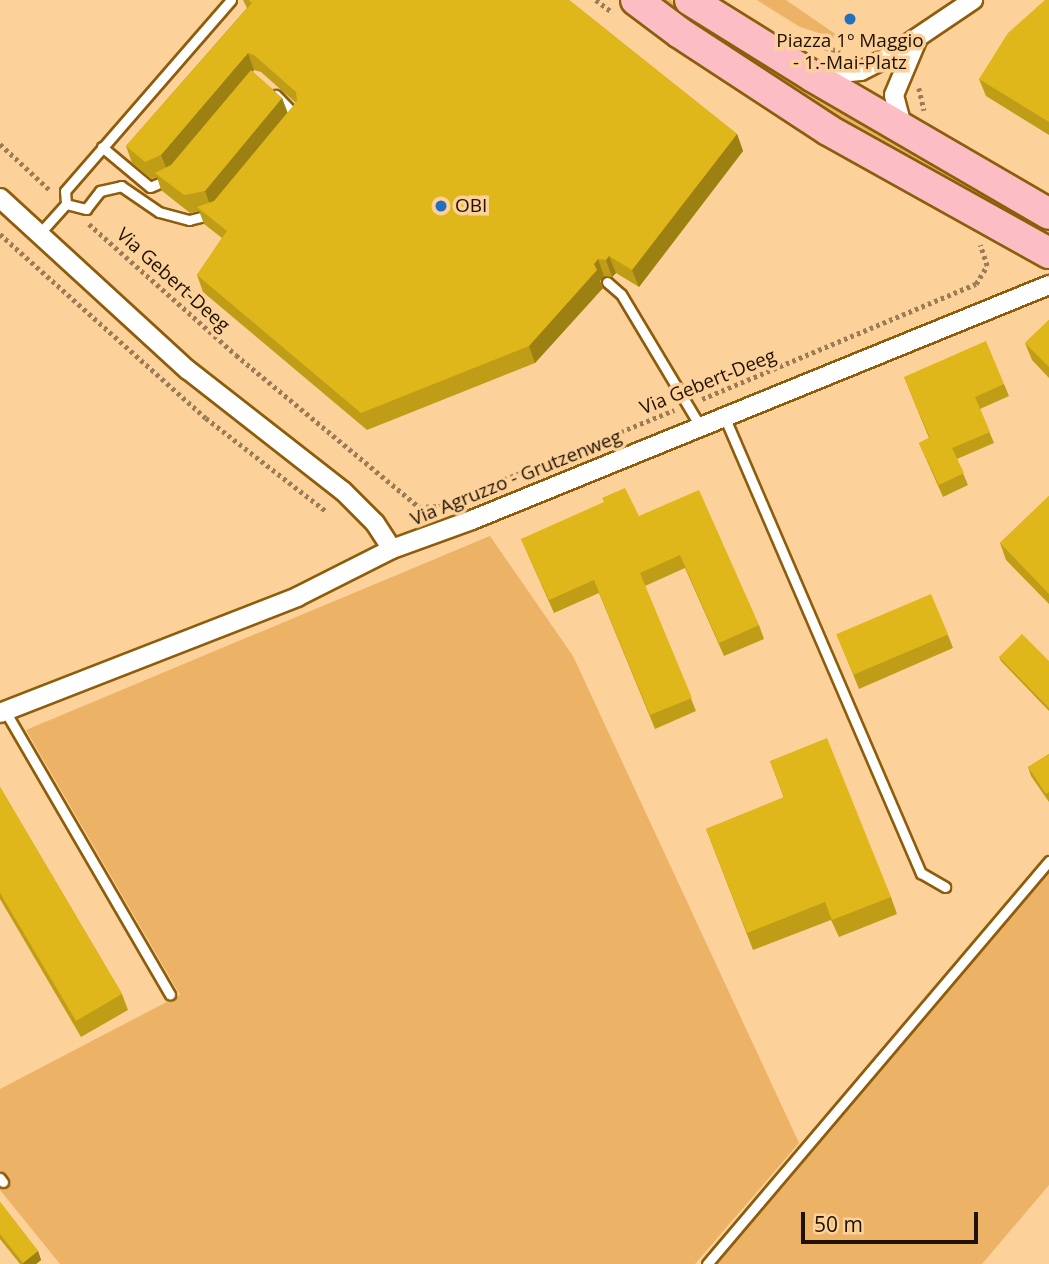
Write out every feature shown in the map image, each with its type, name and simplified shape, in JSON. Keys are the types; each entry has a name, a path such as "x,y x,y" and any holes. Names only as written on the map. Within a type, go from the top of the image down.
{"main road":[{"path":"690,0 812,76 1049,214"},
{"path":"626,7 680,33 828,130 1049,253"}],"street":[{"path":"812,76 861,71 918,38 974,0"},
{"path":"903,129 894,95 918,38"},
{"path":"0,198 188,370 344,491 375,523 392,549"},
{"name":"Via Agruzzo - Grutzenweg","path":"2,712 297,597 392,549 472,520 1049,285"}],"lane":[{"path":"39,234 66,204 65,191 231,0"},
{"path":"266,86 298,114 289,124"},
{"path":"102,147 150,187 172,178 180,168"},
{"path":"66,204 86,209 100,191 121,186 159,212 189,220 215,214 223,204"},
{"path":"607,282 621,294 700,426"},
{"path":"724,416 921,873 945,887"},
{"path":"2,712 170,994"},
{"path":"707,1264 1049,861"}],"path":[{"path":"596,0 626,7"},
{"path":"810,43 846,52"},
{"name":"Via Gebert-Deeg","path":"0,144 215,337 419,506 439,506 976,284 987,266 986,256 974,238"}],"shaded area":[{"path":"658,0 670,0 716,32 1049,228 1049,236 820,107 721,46"},
{"path":"757,0 786,0 847,42 800,27"},
{"path":"490,536 573,656 799,1143 695,1264 60,1264 0,1190 0,1089 180,995 26,730"},
{"path":"1049,872 1049,1185 982,1264 717,1264"}],"building":[{"name":"OBI","path":"249,0 569,0 737,134 632,270 609,256 606,260 598,259 594,264 597,270 529,346 361,413 197,275 227,231 197,207 214,201 297,101 296,92 254,55 248,53 161,155 145,162 126,146 252,3"},
{"path":"1045,0 1049,0 1049,122 979,79 1008,33"},
{"path":"251,70 282,98 205,191 184,195 155,173 171,165"},
{"path":"1049,320 1049,367 1025,343"},
{"path":"986,341 1004,384 975,397 990,432 952,448 964,473 939,485 919,443 930,438 904,377"},
{"path":"625,488 639,516 699,490 759,625 719,643 680,555 640,573 692,698 650,715 594,580 549,600 521,539 604,502 602,498"},
{"path":"1049,496 1049,594 1000,543"},
{"path":"931,594 948,635 853,675 836,634"},
{"path":"1022,634 1049,661 1049,708 999,657"},
{"path":"827,738 891,897 832,920 825,902 747,933 706,829 784,797 770,761"},
{"path":"1049,754 1049,792 1046,794 1028,767"},
{"path":"0,787 122,994 76,1021 0,893"},
{"path":"0,1202 38,1251 23,1263 0,1234"}],"place":[{"name":"Piazza 1º Maggio - 1.-Mai-Platz","path":"850,19"},
{"name":"OBI","path":"441,206"}]}
